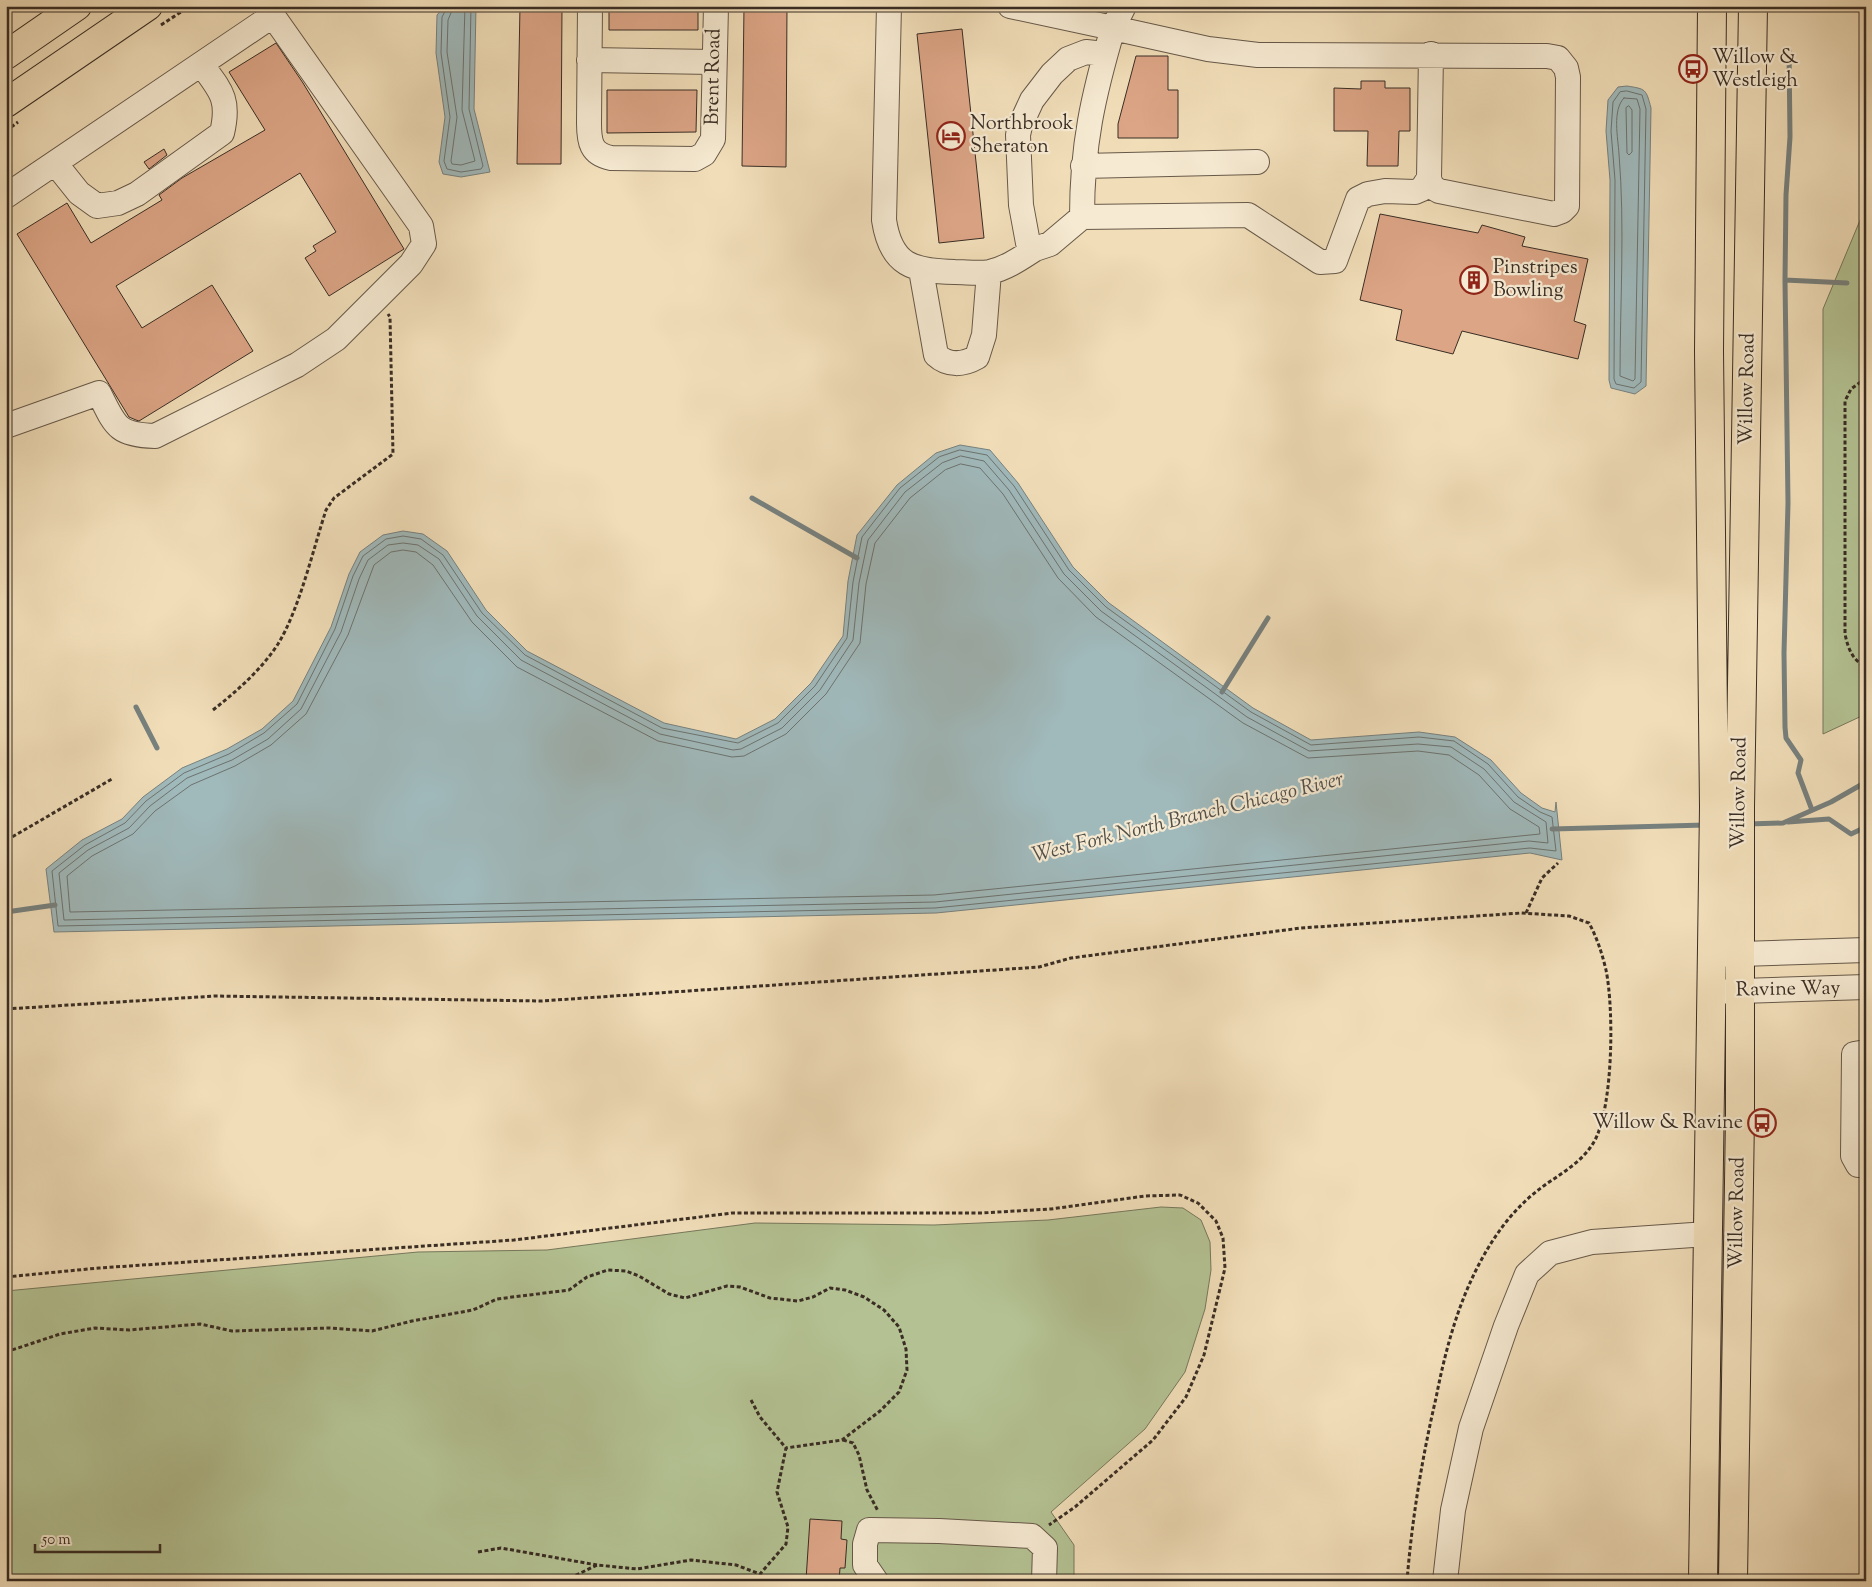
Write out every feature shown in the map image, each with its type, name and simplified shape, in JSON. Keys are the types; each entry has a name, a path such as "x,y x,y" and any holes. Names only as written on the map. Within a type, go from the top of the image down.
{"main road":[{"path":"6,54 77,6"},
{"path":"6,103 148,6"},
{"name":"Willow Road","path":"1712,6 1709,351 1727,807 1740,850 1738,955 1740,1116 1733,1581"},
{"name":"Willow Road","path":"1703,1581 1710,955 1713,850 1727,807 1753,6"},
{"path":"1707,1234 1737,1234"}],"street":[{"path":"590,6 589,60 713,62"},
{"name":"Brent Road","path":"589,60 589,140 593,151 601,156 611,158 695,159 704,154 710,147 713,139 713,62 716,6"},
{"path":"889,6 884,220 887,240 894,253 920,270 989,272 1008,266 1035,249 1050,244 1082,217 1248,215 1310,257 1328,264 1335,261 1340,252 1358,199 1368,194 1385,191 1415,192 1422,189 1429,178"},
{"path":"1010,6 1112,17 1208,49 1258,55 1431,54 1547,56 1558,58 1566,68 1568,77 1567,206 1562,211 1554,214 1439,191 1432,187 1429,178 1431,54"},
{"path":"1082,217 1083,166 1091,107 1105,54 1112,17 1124,6"},
{"path":"6,196 202,64 269,11 422,226 424,244 411,264 336,339 297,365 155,436 134,435 114,425 98,393 6,426"},
{"path":"1035,249 1028,243 1023,228 1018,135 1020,126 1032,100 1052,74 1068,59 1086,52 1105,54"},
{"path":"55,163 79,193 97,206 118,203 137,194 222,133 226,113 222,92 202,64"},
{"path":"1083,166 1257,162"},
{"path":"920,270 936,355 944,362 966,363 977,357 984,335 989,272"},
{"name":"Ravine Way","path":"1710,955 1866,950"},
{"name":"Ravine Way","path":"1710,992 1866,987"},
{"path":"1866,1052 1854,1054 1853,1156 1858,1165 1866,1165"},
{"path":"1445,1581 1453,1510 1471,1428 1506,1326 1527,1274 1550,1253 1592,1242 1707,1234"},
{"path":"876,1581 865,1565 865,1544 869,1530 939,1530 1032,1536 1045,1548 1044,1581"}],"path":[{"path":"213,710 259,669 277,645 289,622 326,510 334,498 393,454 390,316 376,299"},
{"path":"1866,378 1851,389 1845,401 1845,634 1848,649 1858,663 1866,667"},
{"path":"6,837 12,837 112,779"},
{"path":"1526,914 1542,878 1558,862"},
{"path":"6,1009 215,996 541,1001 1039,967 1071,958 1301,928 1526,914 1570,916 1589,923 1598,942 1606,971 1609,1002 1607,1098 1596,1139 1565,1172 1537,1191 1501,1227 1466,1293 1447,1350 1424,1449 1407,1581"},
{"path":"6,1278 99,1268 514,1240 732,1213 982,1213 1051,1209 1145,1196 1180,1195 1198,1204 1216,1221 1223,1238 1225,1268 1204,1356 1186,1397 1152,1440 1075,1507 1032,1536"},
{"path":"6,1352 60,1334 95,1328 129,1330 200,1324 232,1331 329,1328 372,1331 412,1321 473,1310 497,1299 569,1290 587,1277 608,1270 626,1271 639,1276 669,1294 685,1298 727,1286 740,1287 770,1298 798,1301 813,1298 830,1288 845,1290 864,1297 884,1310 898,1327 906,1349 907,1370 899,1392 880,1411 842,1440"},
{"path":"751,1400 760,1417 786,1448"},
{"path":"786,1448 842,1440 853,1443 867,1490 889,1530"},
{"path":"760,1574 786,1544 788,1527 777,1492 786,1448"},
{"path":"478,1552 501,1548 597,1565 637,1569 691,1560 736,1565 760,1574 765,1581"},
{"path":"564,1581 597,1565"}],"green space":[{"path":"1866,206 1866,714 1823,734 1823,309"},
{"path":"1161,1207 1183,1208 1201,1220 1210,1242 1211,1270 1205,1309 1185,1372 1145,1429 1051,1512 1074,1545 1074,1581 6,1581 6,1291 418,1252 547,1250 755,1223 934,1225 1048,1220"}],"water":[{"path":"445,6 476,6 474,109 490,172 461,177 443,174 439,162 445,117 436,53 437,15"},
{"path":"1627,86 1642,89 1648,97 1651,108 1646,386 1635,394 1611,388 1609,380 1610,180 1606,131 1608,100 1618,87"},
{"path":"960,445 990,450 1018,483 1073,567 1109,603 1253,708 1311,740 1419,732 1455,737 1491,760 1521,793 1542,808 1555,812 1556,802 1562,860 1530,853 936,913 54,932 46,869 82,840 122,819 143,797 182,768 227,749 262,729 293,701 331,627 349,574 360,552 383,535 403,531 423,534 447,551 486,610 527,651 664,723 736,739 775,719 811,683 843,636 848,581 857,535 897,485 936,453"}],"building":[{"path":"520,6 562,6 561,164 517,164"},
{"path":"609,6 698,6 698,30 609,30"},
{"path":"744,6 787,6 786,167 742,166"},
{"name":"Northbrook Sheraton","path":"962,29 984,238 939,243 917,34"},
{"path":"276,43 303,83 404,249 329,296 305,258 316,251 313,246 336,232 300,173 116,286 142,328 212,285 253,351 139,421 136,420 129,417 17,234 67,203 91,243 162,200 159,195 182,178 265,130 229,72"},
{"path":"1136,56 1168,56 1168,90 1178,90 1178,138 1118,138 1118,124"},
{"path":"1361,81 1385,81 1385,88 1410,88 1410,131 1399,131 1398,166 1367,166 1368,131 1334,131 1334,88 1361,89"},
{"path":"607,90 697,90 696,132 607,133"},
{"path":"164,149 167,155 149,169 144,162"},
{"name":"Pinstripes Bowling","path":"1380,214 1478,233 1482,225 1525,237 1522,246 1588,259 1574,321 1586,325 1578,359 1462,331 1453,354 1396,340 1402,310 1360,300"},
{"path":"810,1519 842,1521 841,1539 847,1540 845,1568 840,1568 839,1581 806,1580"}],"waterway":[{"path":"1785,280 1786,195 1790,137 1789,50"},
{"path":"1812,810 1798,773 1801,760 1786,738 1785,727 1784,653 1788,503 1785,280 1847,283"},
{"path":"752,498 857,558"},
{"path":"1222,692 1268,618"},
{"path":"136,707 157,748"},
{"name":"West Fork North Branch Chicago River","path":"1747,824 1783,823 1831,802 1866,782"},
{"path":"1788,822 1829,819 1851,834 1866,827"},
{"name":"West Fork North Branch Chicago River","path":"1552,829 1706,825"},
{"name":"West Fork North Branch Chicago River","path":"6,912 55,905"}],"place":[{"name":"Willow & Westleigh","path":"1693,69"},
{"name":"Northbrook Sheraton","path":"951,136"},
{"name":"Pinstripes Bowling","path":"1474,280"},
{"name":"Willow & Ravine","path":"1762,1123"}]}
